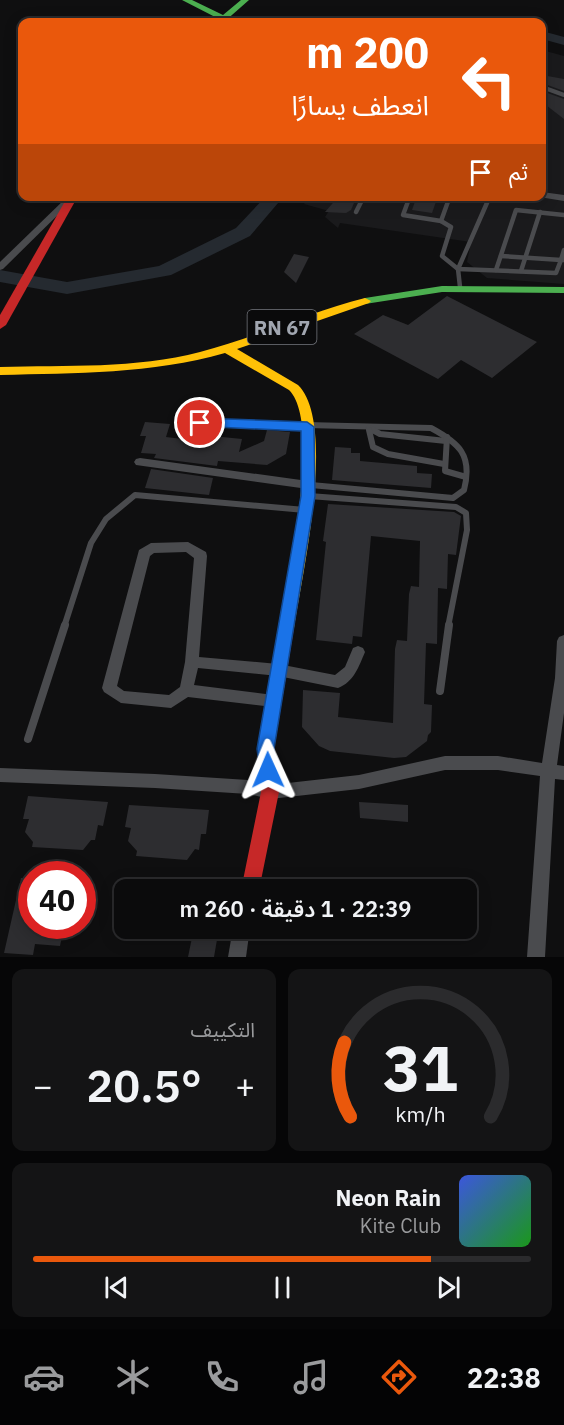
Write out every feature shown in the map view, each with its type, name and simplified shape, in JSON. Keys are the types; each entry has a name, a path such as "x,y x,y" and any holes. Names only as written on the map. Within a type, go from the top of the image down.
{"main road":[{"path":"186,0 218,18"},
{"path":"224,18 245,0"},
{"path":"0,325 70,201"},
{"name":"RN 67","path":"0,371 176,361 225,348 371,300 460,287 564,290"},
{"path":"225,348 297,391 306,404 307,497 266,749 270,792 252,879"}],"street":[{"path":"546,196 564,198"},
{"path":"0,267 68,201"},
{"path":"140,462 307,497"},
{"path":"188,547 201,556 192,662 186,690 171,702 121,697 109,688 144,554 151,548 188,547"},
{"path":"536,957 556,772 564,641"},
{"path":"192,662 278,670 338,682 350,671 358,652"},
{"path":"186,690 273,701"},
{"path":"0,775 155,781 248,787 270,792 359,782 446,764 498,763 556,772"},
{"path":"237,957 240,939"}],"lane":[{"path":"546,88 564,95"},
{"path":"356,212 362,201"},
{"path":"408,201 403,215 441,221 451,227 442,256 458,269 556,273 563,260 564,250"},
{"path":"441,221 448,201"},
{"path":"460,287 458,269 488,201"},
{"path":"496,270 516,210 564,215"},
{"path":"521,271 540,212"},
{"path":"501,256 563,260"},
{"path":"28,740 91,543 106,519 135,495 453,498 463,493 467,486 465,453 461,445 431,428 369,429 178,422"},
{"path":"369,429 380,434 447,438"},
{"path":"369,429 370,442 380,452 444,464"},
{"path":"447,438 445,471 466,477"},
{"path":"307,497 456,507 466,513 467,530 448,629 440,691"}],"shaded area":[{"path":"546,51 564,56 564,284 487,278 467,262 471,242 340,223 338,228 325,217 329,211 304,204 306,201 546,201"}],"building":[{"path":"546,76 564,79 564,91 546,84"},
{"path":"546,92 564,99 564,119 546,105"},
{"path":"335,201 355,201 351,210 346,213 325,212"},
{"path":"415,201 436,201 432,213 412,210"},
{"path":"294,254 309,257 296,283 284,272"},
{"path":"447,296 537,342 492,378 461,360 438,379 354,334 383,315 408,325"},
{"path":"145,422 170,424 166,437 191,440 193,434 242,439 239,452 264,441 267,430 290,432 286,454 267,465 218,461 217,466 154,458 156,454 141,453 146,436 140,436"},
{"path":"335,447 351,448 351,453 360,453 360,461 417,466 417,473 432,474 431,488 332,480"},
{"path":"151,469 213,478 209,495 145,488"},
{"path":"328,504 454,512 461,516 456,555 448,554 447,589 438,588 437,644 426,643 424,704 432,705 431,732 427,741 406,757 394,758 330,751 319,746 302,727 303,690 340,693 338,717 393,723 395,649 397,640 407,641 409,594 411,586 419,587 420,541 371,536 362,637 353,636 352,644 316,640"},
{"path":"28,796 108,802 103,826 98,825 95,840 91,840 83,850 32,847 33,842 25,832 29,819 23,819"},
{"path":"359,802 408,805 408,822 360,818"},
{"path":"129,805 209,810 206,834 201,834 199,850 195,849 187,860 136,856 137,851 128,841 131,828 125,827"},
{"path":"18,891 18,939 61,939 60,946 35,944 33,955 4,953"},
{"path":"192,939 217,939 214,957 188,957"}],"waterway":[{"path":"546,36 564,41"},
{"path":"0,276 67,288 164,271 243,232 271,201"}],"traffic: fast":[{"path":"186,0 222,18"},
{"path":"225,18 245,0"},
{"path":"365,301 442,289 564,290"}],"traffic: slow":[{"path":"0,371 112,368 178,361 225,349 365,301"},
{"path":"225,348 293,387 299,393 307,410 310,437 306,506 286,628"}],"traffic: jam":[{"path":"0,325 70,201"},
{"path":"252,879 270,792 266,749 286,628"}],"route":[{"path":"200,423 307,427 308,496 273,701 266,749 268,770"}]}
